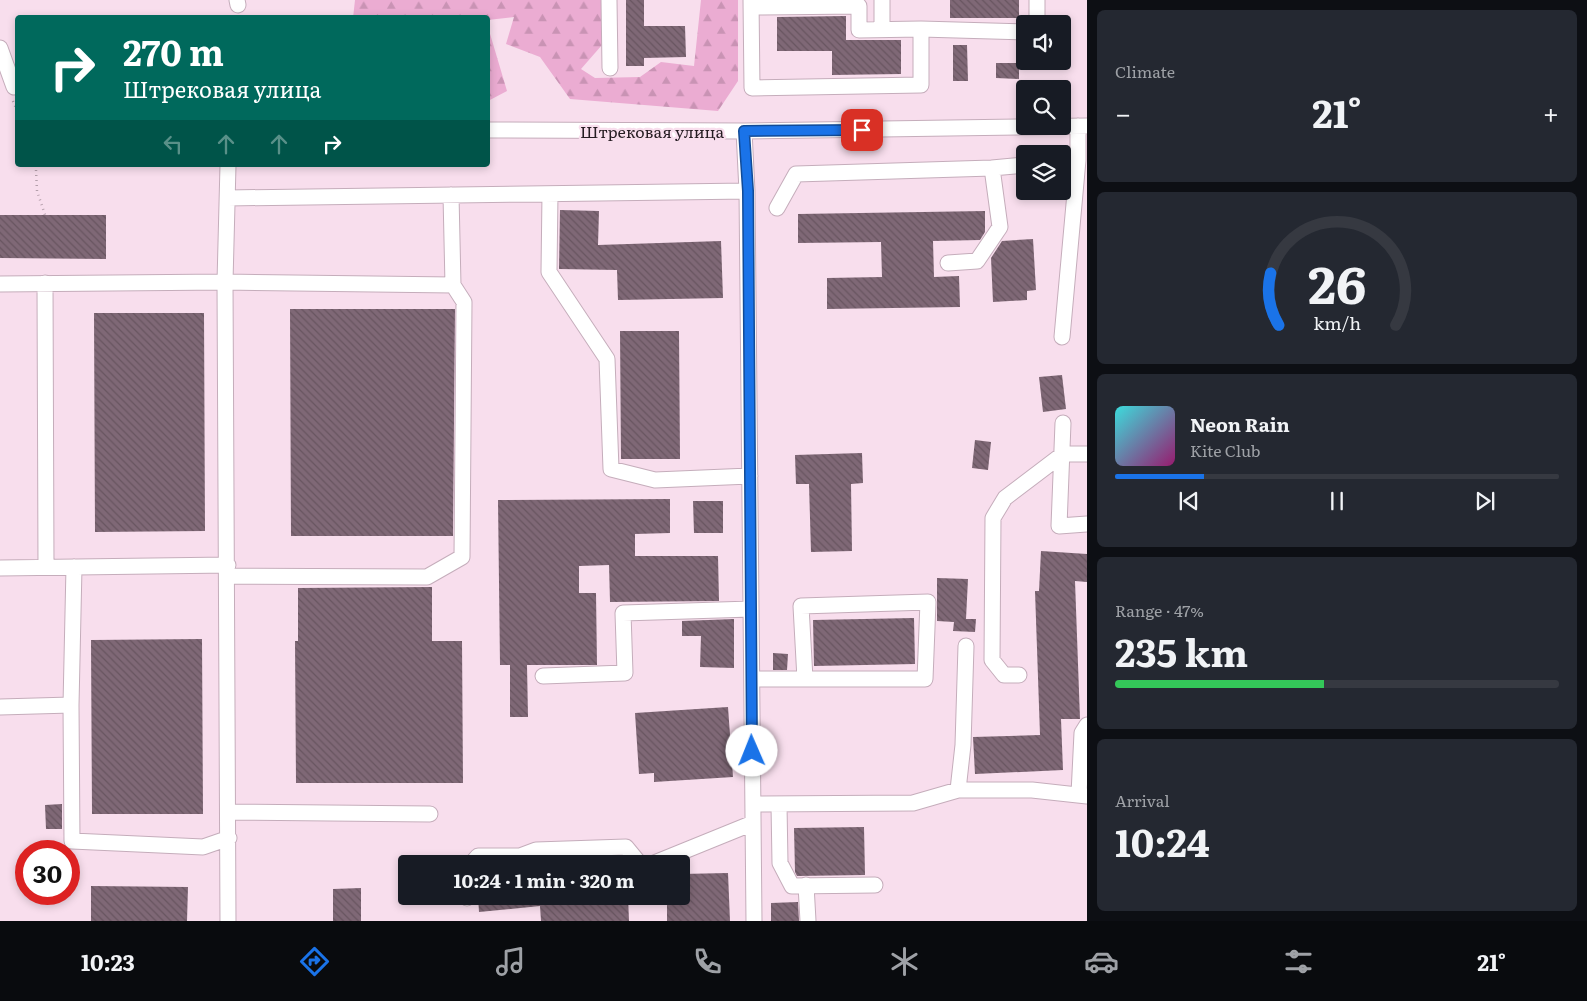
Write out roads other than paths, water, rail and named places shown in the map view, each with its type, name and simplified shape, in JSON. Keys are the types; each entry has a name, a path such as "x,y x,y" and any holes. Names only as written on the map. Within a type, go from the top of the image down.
{"street":[{"path":"609,0 610,68"},
{"path":"882,0 882,29"},
{"path":"1037,0 1037,15"},
{"path":"921,29 922,86 752,88 751,4 859,6 859,30 921,29 1016,32"},
{"path":"0,48 12,92"},
{"path":"1062,337 1078,160 1083,126"},
{"name":"Штрековая улица","path":"490,130 744,131 1083,126"},
{"path":"744,131 748,191 754,921"},
{"path":"1071,161 1078,160"},
{"path":"777,208 796,174 1016,166"},
{"path":"228,167 225,282 228,570 228,921"},
{"path":"948,263 977,261 1000,227 992,168"},
{"path":"228,198 748,191"},
{"path":"550,194 549,272 607,359 611,469 655,480 750,476"},
{"path":"0,568 74,567 228,570 427,577 462,557 464,302 453,285 451,195"},
{"path":"0,284 225,282 453,285"},
{"path":"45,283 46,568"},
{"path":"1063,423 1059,526 1087,524"},
{"path":"1020,675 1004,675 992,660 993,518 1005,498 1063,454 1087,454"},
{"path":"74,567 71,705 72,841 203,847 229,838"},
{"path":"752,679 805,679 925,679 928,602 802,606 805,679"},
{"path":"543,676 625,673 623,613 751,609"},
{"path":"958,790 963,745 966,646"},
{"path":"0,707 71,705"},
{"path":"753,804 913,803 958,790 1032,790 1083,795 1082,734 1087,725"},
{"path":"779,805 780,863 792,886 875,885"},
{"path":"228,812 430,814"},
{"path":"674,855 753,823"},
{"path":"523,855 536,850 626,847 633,855"},
{"path":"806,885 808,921"}]}
